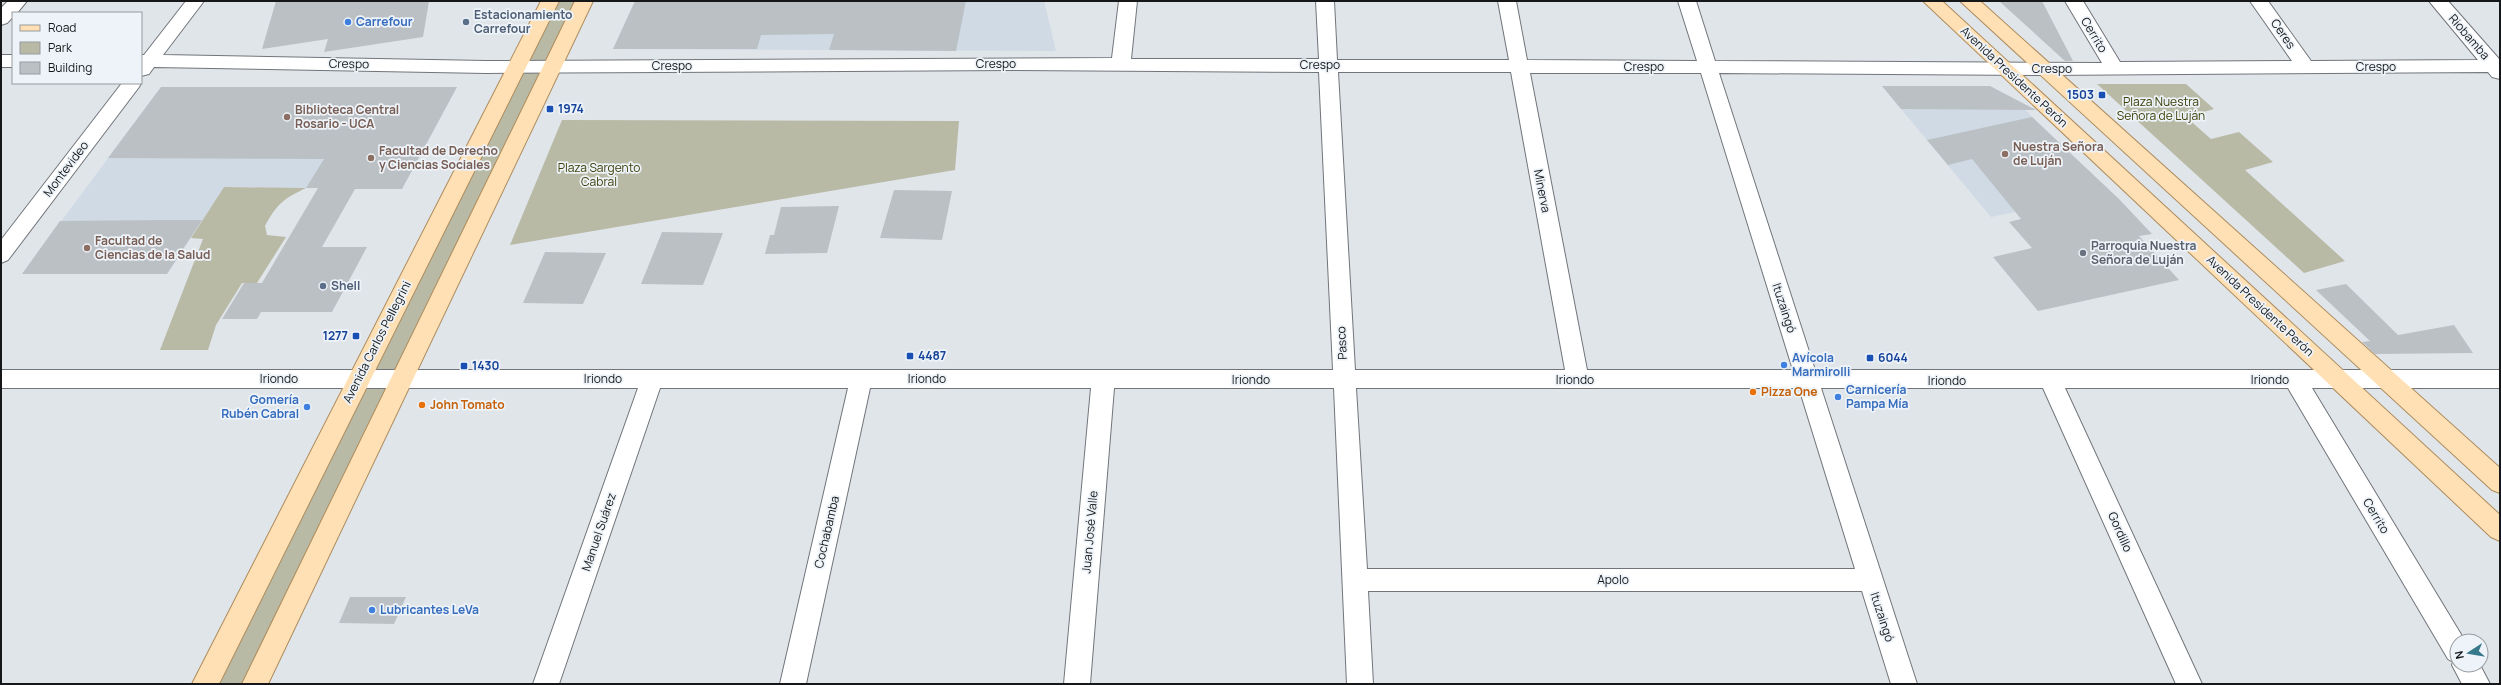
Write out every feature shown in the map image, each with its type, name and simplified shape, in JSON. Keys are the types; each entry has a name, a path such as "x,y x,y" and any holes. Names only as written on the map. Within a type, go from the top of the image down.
{"main road":[{"name":"Avenida Carlos Pellegrini","path":"205,684 550,1"},
{"path":"255,684 584,1"},
{"name":"Avenida Presidente Perón","path":"1932,1 2500,530"},
{"name":"Avenida Presidente Perón","path":"1969,1 2500,483"}],"street":[{"path":"1,19 18,1"},
{"path":"143,65 195,1"},
{"path":"1121,64 1128,1"},
{"name":"Pasco","path":"1325,1 1360,684"},
{"name":"Minerva","path":"1507,1 1578,380"},
{"name":"Ituzaingó","path":"1687,1 1904,684"},
{"name":"Cerrito","path":"2074,1 2114,68"},
{"name":"Ceres","path":"2259,1 2306,67"},
{"name":"Riobamba","path":"2438,1 2498,69"},
{"path":"1,61 12,61"},
{"name":"Crespo","path":"143,65 552,67 1121,64 2005,69 2306,67 2498,69"},
{"name":"Montevideo","path":"1,255 131,84"},
{"name":"Iriondo","path":"1,379 2051,381 2500,379"},
{"name":"Manuel Suárez","path":"546,684 652,379"},
{"name":"Cochabamba","path":"793,684 861,379"},
{"name":"Juan José Valle","path":"1077,684 1103,380"},
{"name":"Cerrito","path":"2295,380 2449,638"},
{"name":"Gordillo","path":"2051,381 2188,684"},
{"name":"Apolo","path":"1355,580 1871,580"},
{"path":"2470,673 2477,684"}],"shaded area":[{"path":"635,1 1044,1 1056,51 613,49"},
{"name":"Nuestra Señora de Luján","path":"1882,86 1990,86 2014,99 2110,192 1991,217"},
{"path":"161,87 457,87 402,189 224,187 167,274 22,274"}],"green space":[{"path":"550,1 584,1 255,684 205,684"},
{"name":"Plaza Nuestra Señora de Luján","path":"2097,84 2186,84 2214,109 2186,117 2211,139 2239,132 2273,162 2245,170 2345,261 2304,273"},
{"name":"Plaza Sargento Cabral","path":"562,120 959,121 955,170 510,245"},
{"path":"224,187 306,188 292,195 281,203 269,219 265,226 267,235 286,237 257,283 242,283 216,325 208,350 160,350 203,239 191,238"}],"building":[{"name":"Carrefour","path":"276,1 429,1 423,37 324,52 328,39 262,49"},
{"path":"635,1 966,1 956,51 829,50 834,34 761,35 757,49 613,49"},
{"path":"1999,1 2042,1 2073,61 2065,61"},
{"path":"1882,86 1990,86 2036,110 1901,109"},
{"path":"161,87 457,87 402,189 355,189 322,247 367,247 332,312 261,312 257,319 222,319 244,283 262,283 318,188 306,188 324,159 108,158"},
{"path":"2032,117 2119,199 2152,234 2139,236 2179,280 2038,311 1993,257 2032,248 2009,222 2021,219 1972,159 1948,165 1927,140"},
{"path":"894,190 952,191 942,240 880,238"},
{"path":"839,206 827,253 765,254 770,235 774,235 781,207"},
{"name":"Facultad de Ciencias de la Salud","path":"202,220 167,274 22,274 60,221"},
{"path":"662,232 723,233 703,285 641,284"},
{"path":"545,252 606,253 583,304 523,303"},
{"path":"2346,284 2398,335 2454,325 2473,353 2375,354 2362,342 2370,341 2316,290"},
{"name":"Lubricantes LeVa","path":"350,597 406,597 394,624 339,623"}],"place":[{"name":"Carrefour","path":"348,22"},
{"name":"Estacionamiento Carrefour","path":"466,22"},
{"name":"1503","path":"2102,95"},
{"name":"1974","path":"550,109"},
{"name":"Biblioteca Central Rosario - UCA","path":"287,117"},
{"name":"Nuestra Señora de Luján","path":"2005,154"},
{"name":"Facultad de Derecho y Ciencias Sociales","path":"371,158"},
{"name":"Facultad de Ciencias de la Salud","path":"87,248"},
{"name":"Parroquia Nuestra Señora de Luján","path":"2083,253"},
{"name":"Shell","path":"323,286"},
{"name":"1277","path":"356,336"},
{"name":"4487","path":"910,356"},
{"name":"6044","path":"1870,358"},
{"name":"Avícola Marmirolli","path":"1784,365"},
{"name":"1430","path":"464,366"},
{"name":"Pizza One","path":"1753,392"},
{"name":"Carnicería Pampa Mía","path":"1838,397"},
{"name":"John Tomato","path":"422,405"},
{"name":"Gomería Rubén Cabral","path":"307,407"},
{"name":"Lubricantes LeVa","path":"372,610"}]}
